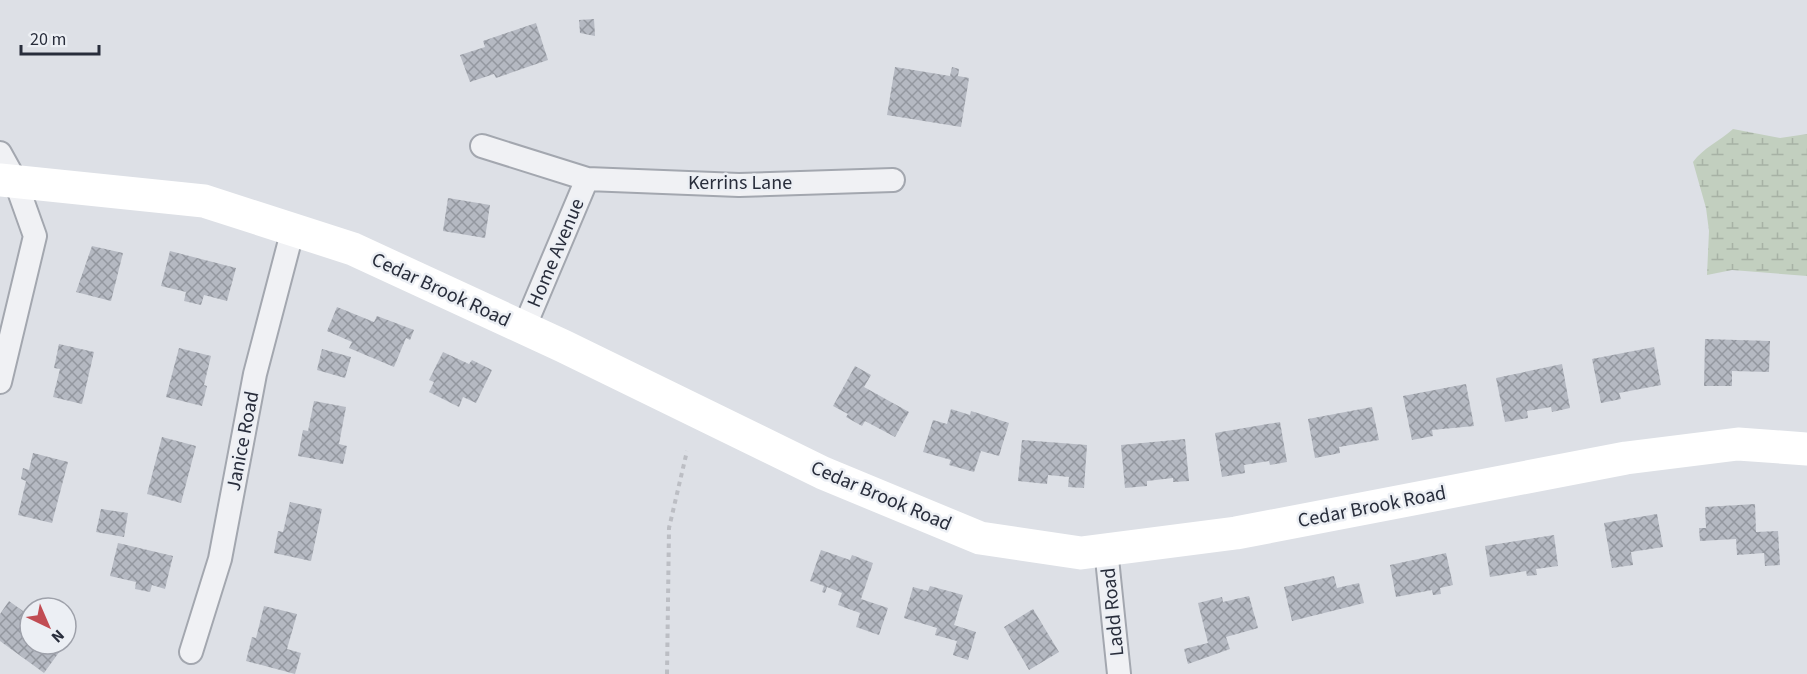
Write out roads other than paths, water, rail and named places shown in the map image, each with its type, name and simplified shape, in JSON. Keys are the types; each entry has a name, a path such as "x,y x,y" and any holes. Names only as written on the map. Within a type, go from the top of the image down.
{"street":[{"name":"Kerrins Lane","path":"482,146 587,179 739,185 893,180"},
{"name":"Cedar Brook Road","path":"5,171 204,201 353,249 524,328 823,473 980,538 1081,553 1236,533 1626,458 1738,444 1807,449"},
{"path":"0,382 35,236 5,171"},
{"name":"Home Avenue","path":"524,328 587,179"},
{"name":"Janice Road","path":"191,652 220,559 255,374 293,229"},
{"name":"Ladd Road","path":"1106,549 1119,674"}]}
